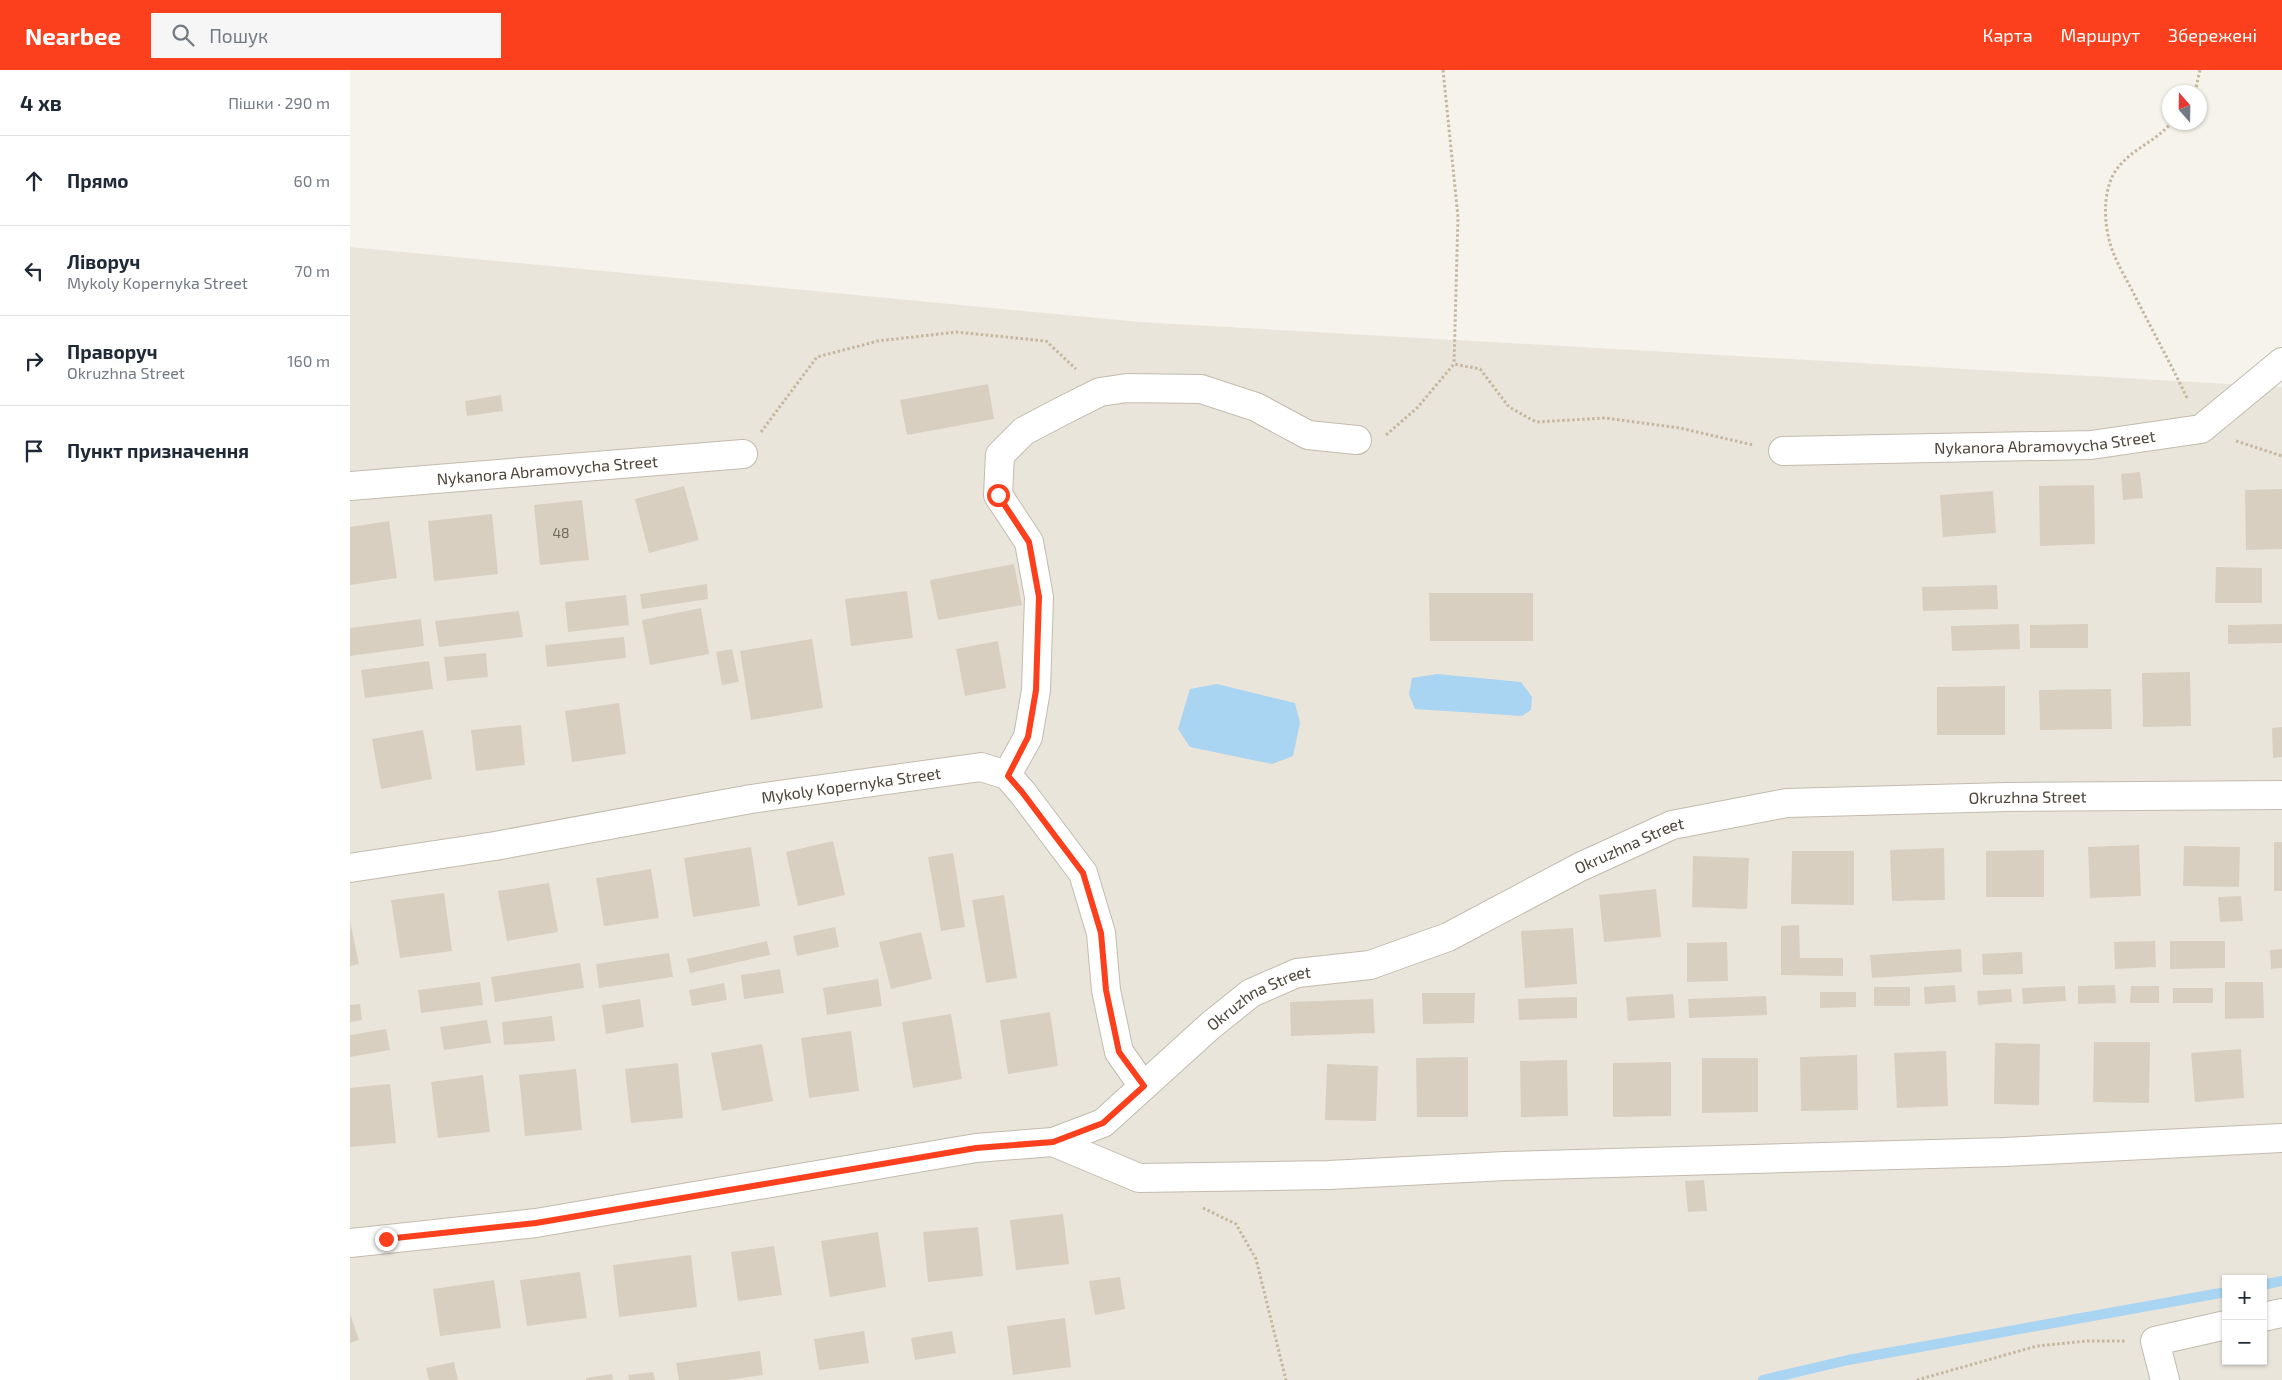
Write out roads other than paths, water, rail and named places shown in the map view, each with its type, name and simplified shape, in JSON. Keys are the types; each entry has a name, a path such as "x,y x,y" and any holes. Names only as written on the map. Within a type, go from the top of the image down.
{"street":[{"name":"Nykanora Abramovycha Street","path":"1783,451 2091,446 2201,429 2282,362"},
{"path":"1008,776 1028,737 1036,690 1039,597 1029,542 998,495 1000,455 1024,432 1100,392 1127,388 1201,389 1256,407 1308,435 1357,440"},
{"name":"Nykanora Abramovycha Street","path":"350,486 743,454"},
{"name":"Mykoly Kopernyka Street","path":"350,868 496,846 780,795 982,766 1008,776 1083,873 1101,933 1106,990 1119,1052 1144,1086"},
{"name":"Okruzhna Street","path":"350,1243 536,1223 976,1148 1053,1142 1103,1123 1210,1026 1251,993 1298,973 1370,965 1448,937 1580,867 1672,825 1787,803 2006,797 2282,795"},
{"name":"Okruzhna Street","path":"1053,1142 1139,1178 1147,1178 1329,1175 1505,1166 2005,1152 2282,1138"},
{"path":"2267,1316 2282,1313"},
{"path":"2166,1380 2155,1341 2222,1326"}],"water":[{"path":"1437,674 1521,682 1532,697 1531,710 1522,716 1415,709 1409,694 1412,678"},
{"path":"1217,684 1295,703 1300,723 1293,756 1272,764 1190,747 1178,729 1190,689"}],"waterway":[{"path":"2267,1284 2282,1281"},
{"path":"1763,1380 1848,1360 2222,1293"}]}
